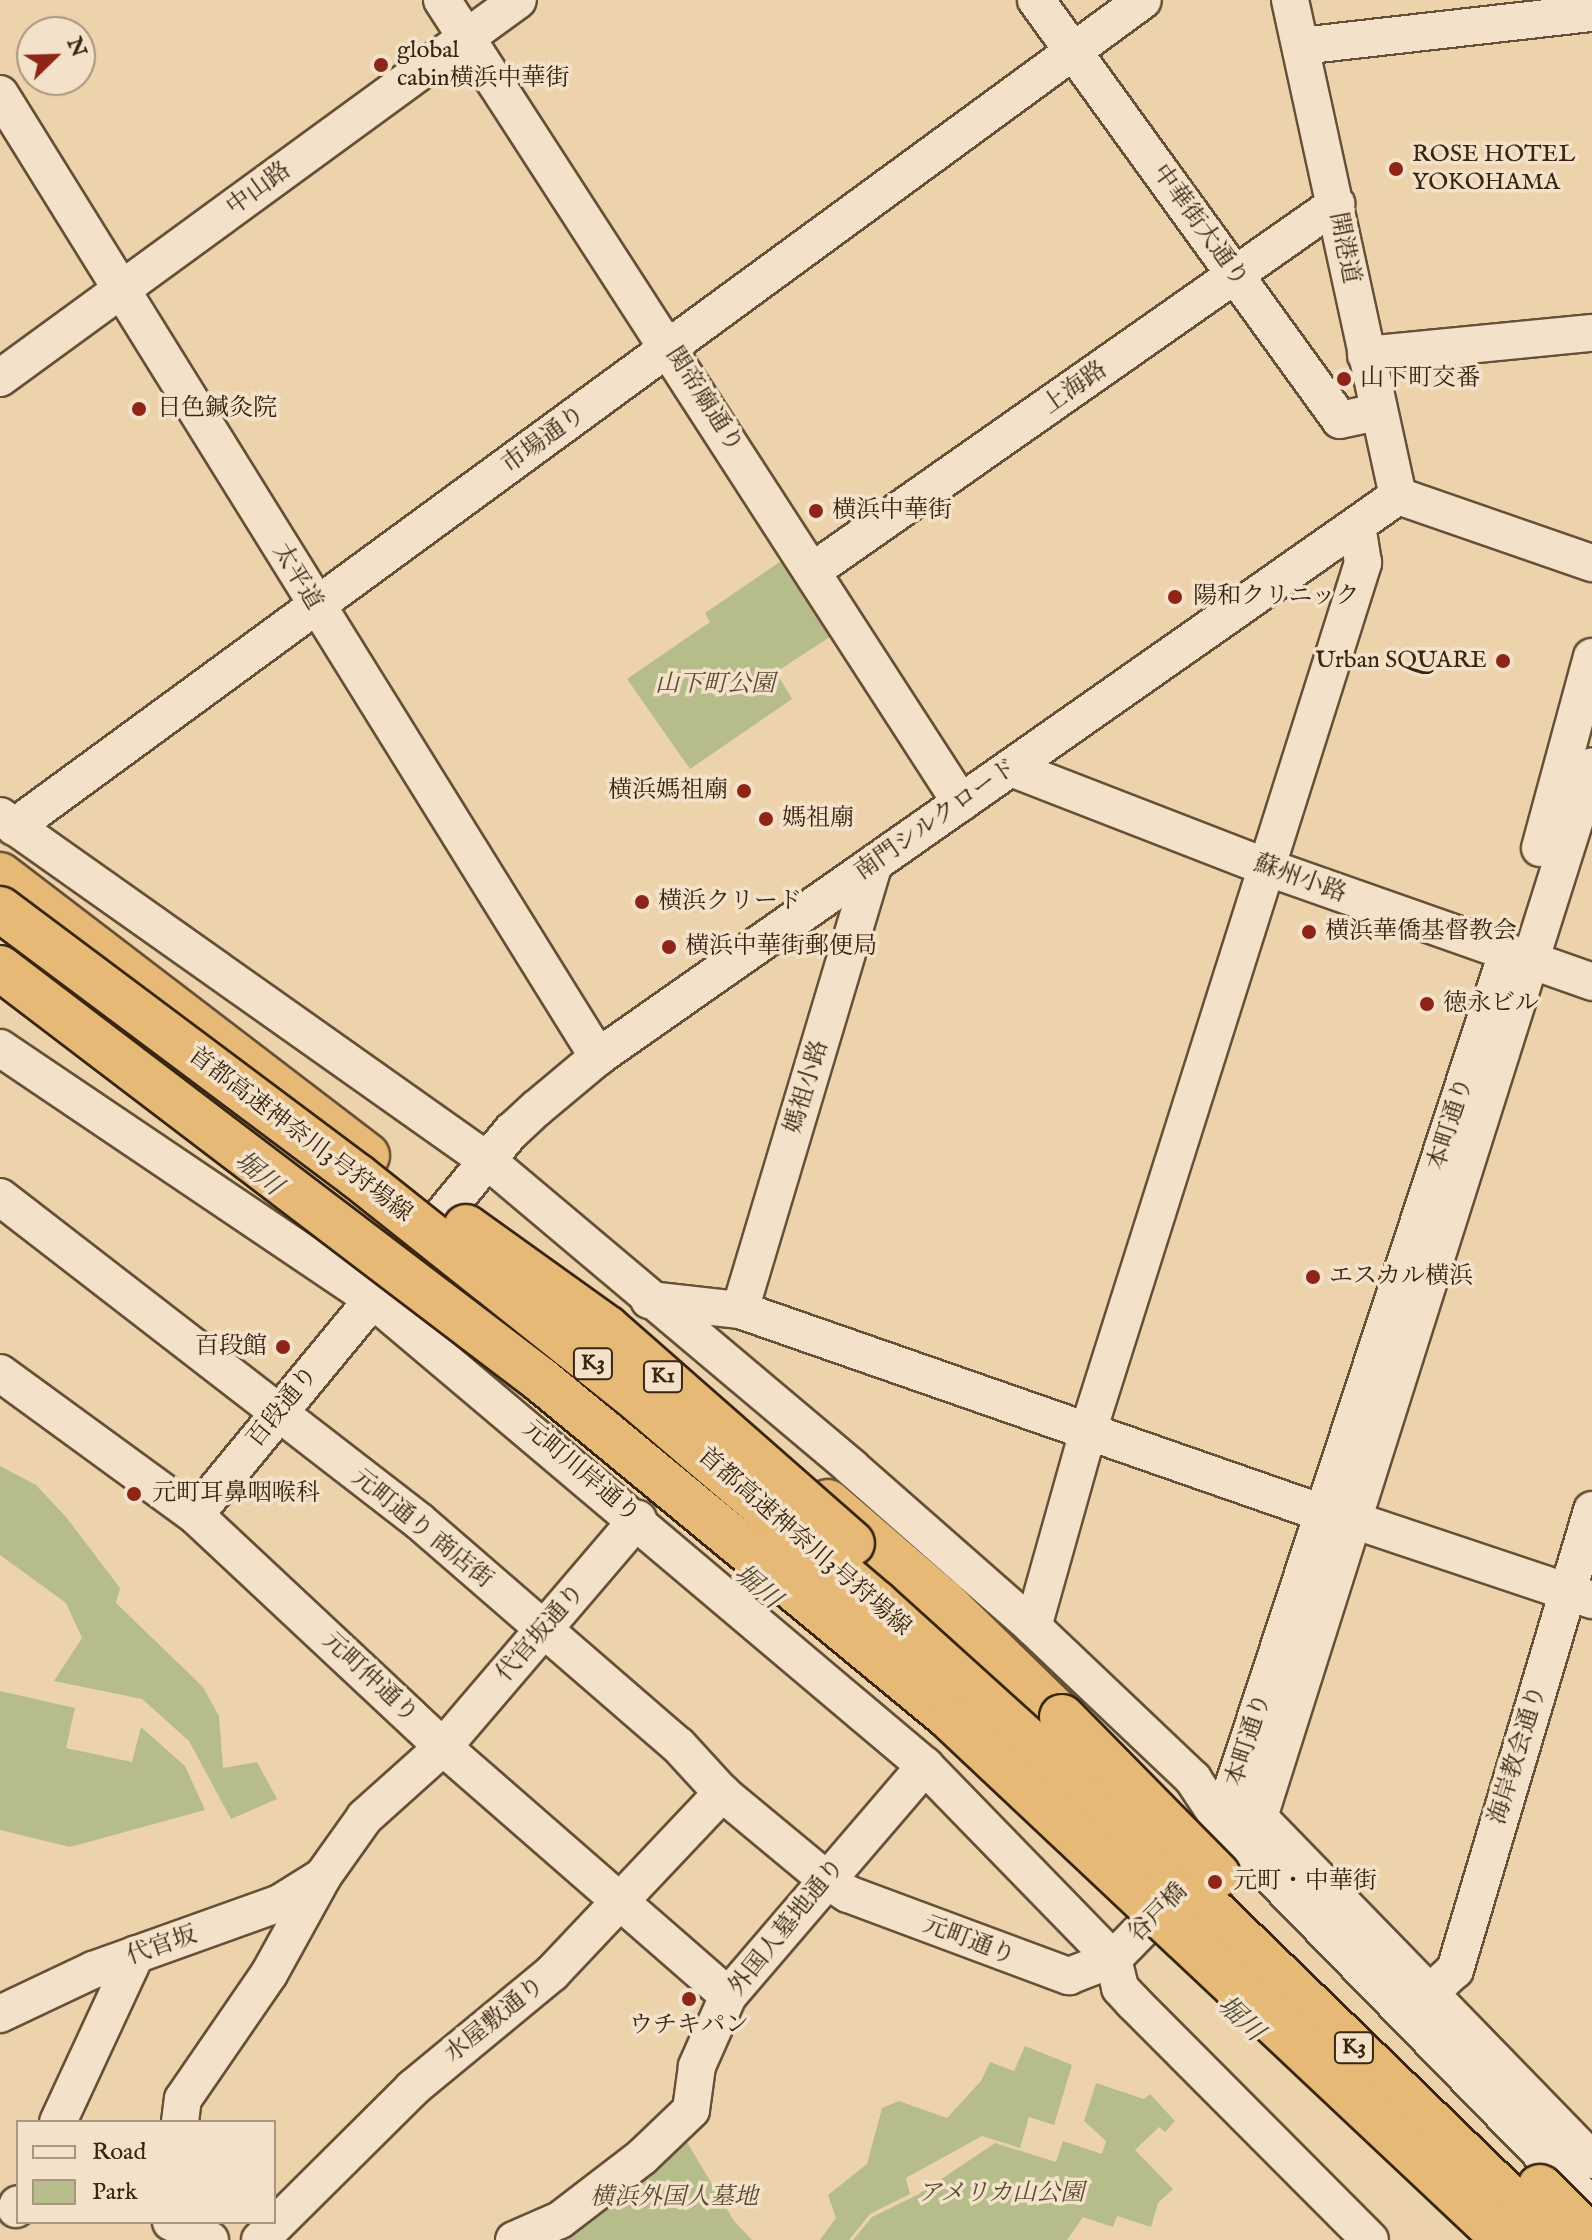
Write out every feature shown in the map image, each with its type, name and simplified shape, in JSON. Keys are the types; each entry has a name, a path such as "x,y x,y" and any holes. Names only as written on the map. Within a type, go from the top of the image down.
{"highway":[{"name":"K1","path":"0,875 367,1156 607,1328 940,1622 1156,1856"},
{"name":"首都高速神奈川3号狩場線","path":"0,909 357,1176 629,1392 876,1603 1156,1856 1553,2240"},
{"name":"首都高速神奈川3号狩場線","path":"0,968 403,1273 735,1538 948,1716 1505,2240"},
{"path":"688,1398 798,1476 944,1602 1592,2238"},
{"path":"1197,1952 1369,2143 1466,2240"}],"street":[{"name":"関帝廟通り","path":"442,0 671,347 961,803"},
{"name":"中山路","path":"0,378 518,0"},
{"name":"中華街大通り","path":"1036,0 1340,420 1379,412"},
{"name":"市場通り","path":"7,822 315,608 1143,0"},
{"name":"開港道","path":"1290,0 1398,496"},
{"path":"1301,46 1519,11 1592,13"},
{"name":"太平道","path":"0,94 315,608 598,1057"},
{"name":"上海路","path":"814,570 1336,204"},
{"path":"1366,355 1592,333"},
{"path":"1398,496 1592,563"},
{"name":"南門シルクロード","path":"458,1197 512,1131 598,1057 1398,496"},
{"path":"1033,1627 1088,1431 1363,563 1357,525"},
{"name":"本町通り","path":"1518,958 1592,657"},
{"name":"本町通り","path":"1203,1867 1244,1825 1518,958 1592,766"},
{"name":"蘇州小路","path":"1011,768 1266,867 1592,982"},
{"path":"7,822 488,1161 1033,1627 1193,1779 1431,1992 1592,2160"},
{"name":"媽祖小路","path":"740,1310 874,864"},
{"name":"元町川岸通り","path":"0,1048 375,1295 925,1766 1113,1959"},
{"name":"元町通り 商店街","path":"0,1197 77,1253 106,1283 279,1411 419,1521 678,1745 722,1793 828,1881"},
{"name":"百段通り","path":"195,1515 458,1197"},
{"path":"649,1300 740,1310 1339,1517 1580,1595"},
{"name":"元町仲通り","path":"0,1373 195,1515 443,1747 728,1996"},
{"name":"海岸教会通り","path":"1431,1992 1455,1970 1580,1595 1592,1510"},
{"name":"本町通り","path":"1232,1790 1339,1517"},
{"name":"代官坂通り","path":"180,2120 183,2099 269,1974 323,1876 365,1817 443,1747 638,1519"},
{"name":"外国人墓地通り","path":"514,2240 560,2220 642,2157 691,2110 697,2066 728,1996 828,1881 836,1865 925,1766"},
{"path":"1193,1779 1232,1790 1244,1825 1592,2206"},
{"name":"水屋敷通り","path":"260,2240 413,2088 552,1973 621,1905 722,1793"},
{"name":"谷戸橋","path":"1113,1959 1203,1867"},
{"name":"代官坂","path":"0,2014 136,1954 253,1914 323,1876"},
{"name":"元町通り","path":"828,1881 848,1894 1056,1974 1069,1976 1113,1959"},
{"path":"59,2120 136,1954"},
{"path":"1113,1959 1120,1988 1370,2240"},
{"path":"175,2224 210,2240"}],"green space":[{"name":"山下町公園","path":"781,561 830,637 776,672 792,699 690,769 627,679 710,622 705,613"},
{"path":"0,1466 36,1485 66,1517 120,1588 116,1603 203,1687 219,1716 223,1768 257,1762 277,1799 231,1819 189,1741 142,1699 54,1681 82,1638 66,1603 0,1555"},
{"path":"0,1691 75,1708 66,1748 132,1762 141,1727 185,1766 205,1810 70,1847 0,1830"},
{"path":"1025,2046 1072,2065 1054,2125 1029,2117 1020,2148 982,2136 906,2178 910,2194 870,2214 849,2240 820,2240 836,2218 828,2195 867,2164 882,2108 899,2101 947,2118 981,2081 990,2062 1014,2071"},
{"name":"アメリカ山公園","path":"1096,2083 1144,2099 1150,2094 1175,2121 1165,2132 1159,2127 1135,2150 1173,2189 1158,2203 1151,2227 1117,2216 1113,2227 1083,2217 1067,2240 853,2240 872,2217 919,2194 995,2143 1056,2162 1063,2141 1102,2154 1106,2141 1084,2121"},
{"name":"横浜外国人墓地","path":"684,2137 734,2221 752,2240 540,2240"}],"place":[{"name":"global cabin横浜中華街","path":"381,65"},
{"name":"ROSE HOTEL YOKOHAMA","path":"1396,169"},
{"name":"山下町交番","path":"1344,379"},
{"name":"日色鍼灸院","path":"139,409"},
{"name":"横浜中華街","path":"816,511"},
{"name":"陽和クリニック","path":"1175,597"},
{"name":"Urban SQUARE","path":"1503,661"},
{"name":"横浜媽祖廟","path":"744,791"},
{"name":"媽祖廟","path":"766,819"},
{"name":"横浜クリード","path":"642,902"},
{"name":"横浜華僑基督教会","path":"1309,932"},
{"name":"横浜中華街郵便局","path":"669,947"},
{"name":"徳永ビル","path":"1427,1004"},
{"name":"エスカル横浜","path":"1313,1277"},
{"name":"百段館","path":"283,1347"},
{"name":"元町耳鼻咽喉科","path":"134,1494"},
{"name":"元町・中華街","path":"1215,1882"},
{"name":"ウチキパン","path":"689,1999"}],"water label":[{"name":"堀川","path":"258,1174"},
{"name":"堀川","path":"757,1587"},
{"name":"堀川","path":"1240,2019"}]}
